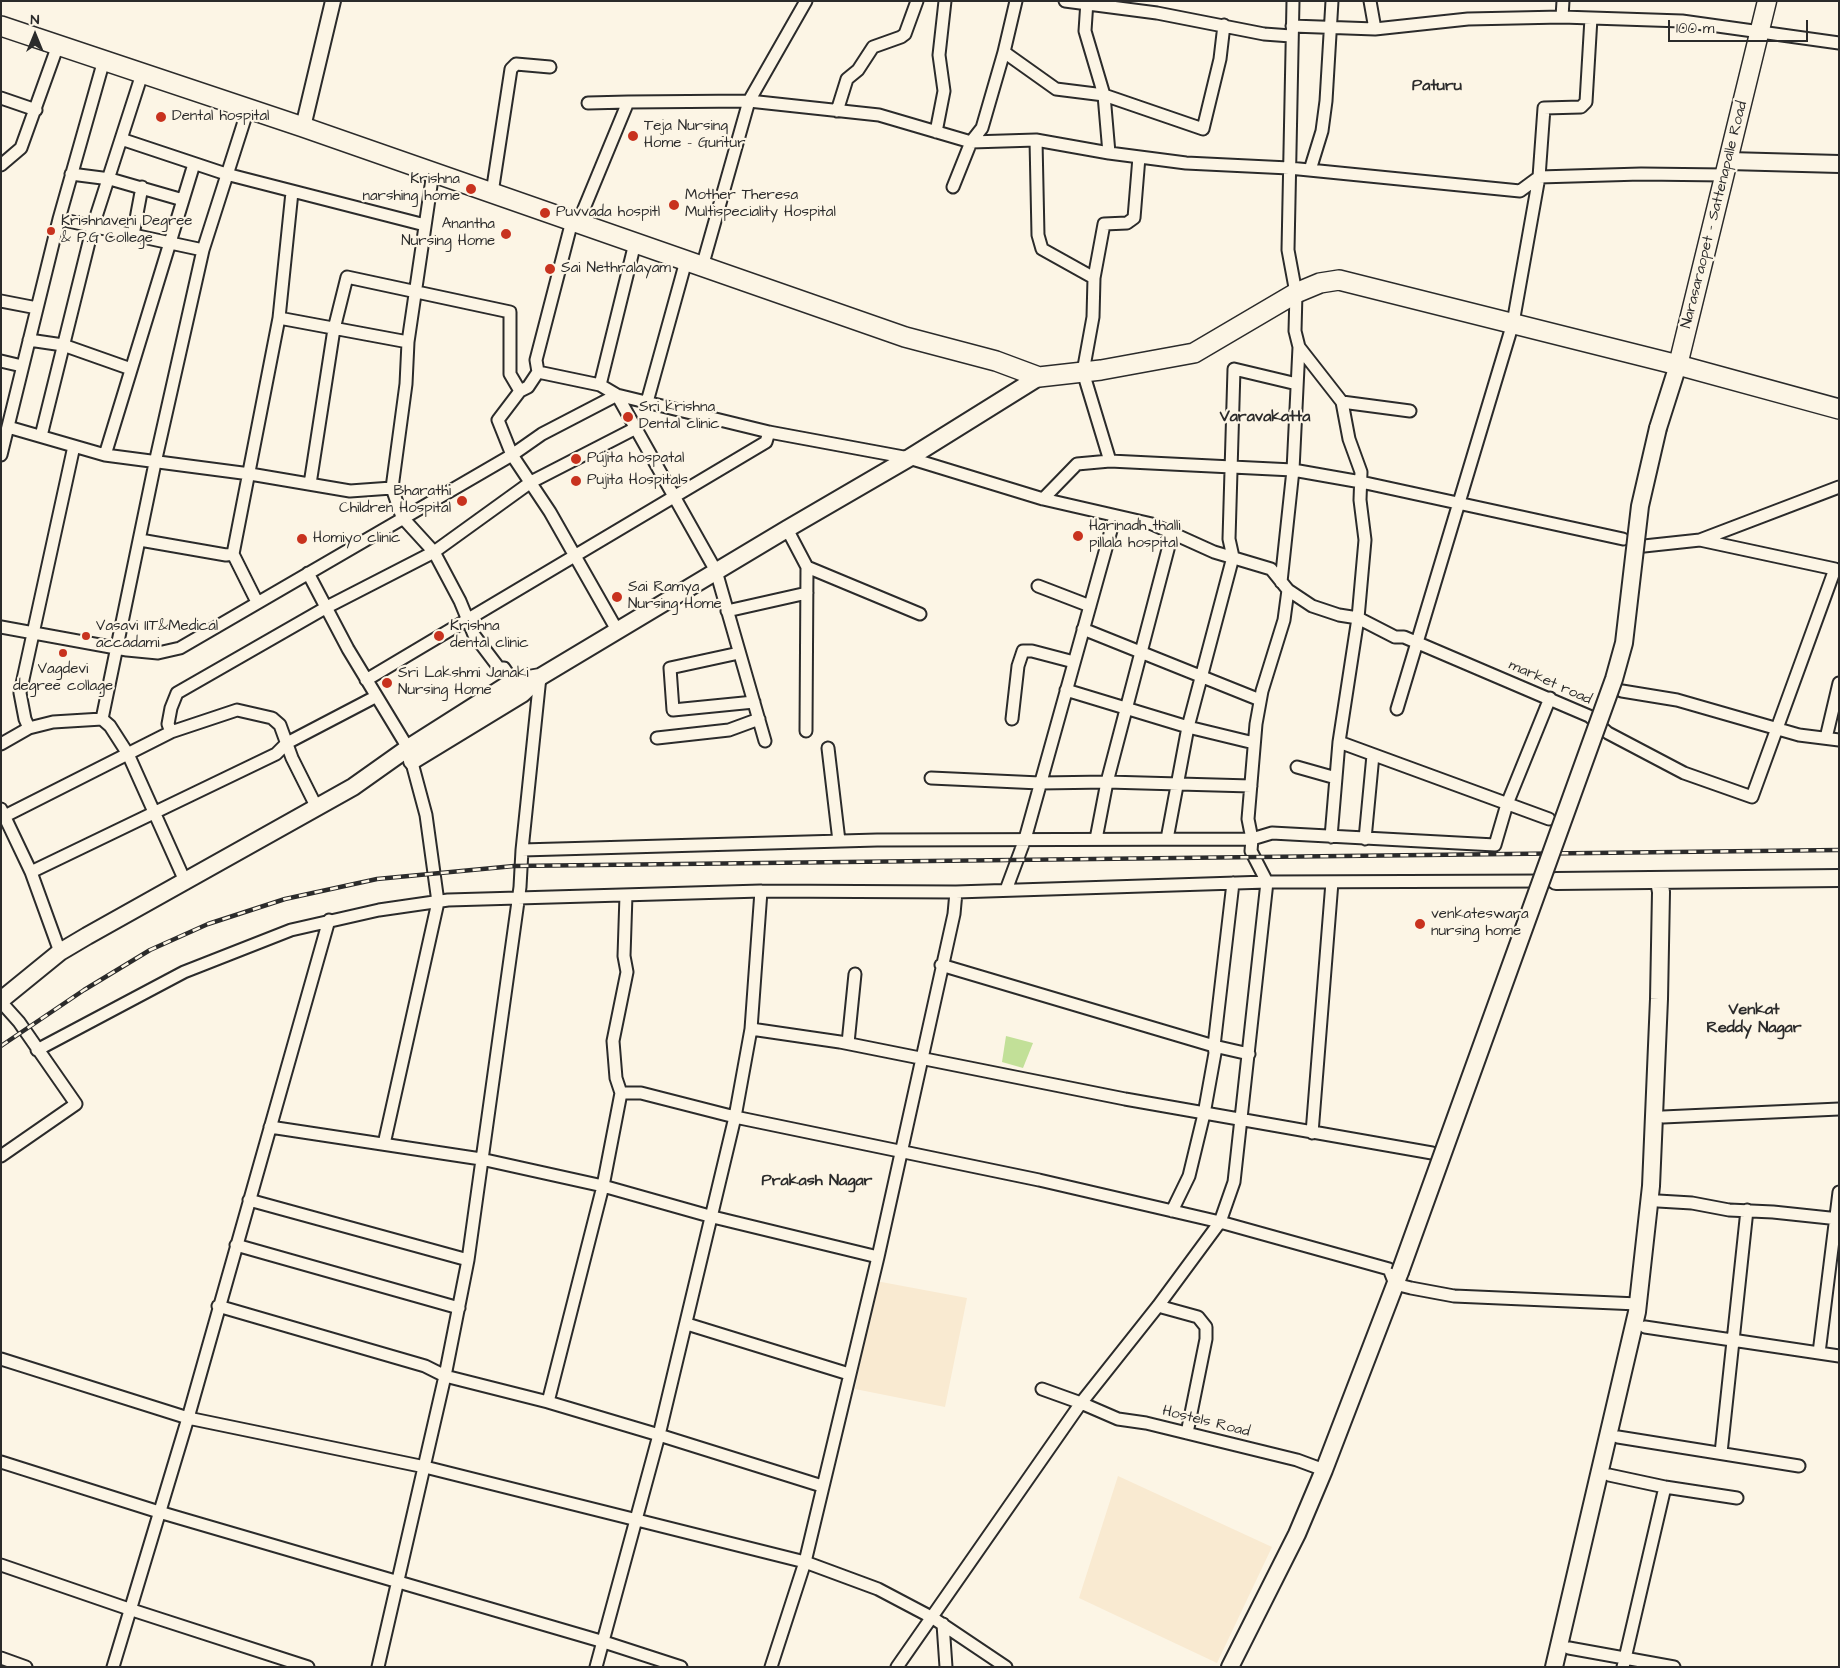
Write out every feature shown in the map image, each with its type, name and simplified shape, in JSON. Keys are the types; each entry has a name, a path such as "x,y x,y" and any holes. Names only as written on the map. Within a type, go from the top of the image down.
{"highway":[{"path":"1,26 248,108 905,337 996,361 1039,377 1083,372 1194,353 1296,293 1320,283 1340,280 1678,364 1839,409"}],"main road":[{"name":"Narasaraopet - Sattenapalle Road","path":"1230,1667 1297,1534 1324,1470 1398,1278 1614,679 1624,642 1640,506 1658,428 1678,364 1767,1"},
{"path":"1727,168 1839,164"},
{"path":"2,1001 60,952 410,755 517,688 540,677 787,528 909,458 1039,377"},
{"path":"1556,881 1839,878"},
{"path":"1565,1667 1645,1327 1658,1201 1663,1117 1668,989 1664,880"},
{"path":"1554,1667 1638,1304 1651,1186 1659,999 1661,892 1664,880"}],"street":[{"path":"303,127 333,1"},
{"path":"647,402 749,101 806,1"},
{"path":"837,110 847,79 858,70 873,46 902,37 905,34 917,1"},
{"path":"936,132 944,91 939,55 945,1"},
{"path":"953,186 971,142 982,128 1004,52 1016,1"},
{"path":"1066,1 1158,14 1264,34 1331,29 1375,29 1468,19 1562,17 1682,21 1839,43"},
{"path":"1158,14 1159,1"},
{"path":"897,1667 938,1621 1081,1403 1158,1306 1220,1222 1234,1182 1267,882 1251,851 1252,839 1248,819 1254,743 1260,700 1284,620 1293,470 1299,347 1295,331 1296,293 1288,250 1293,1"},
{"path":"1310,170 1322,131 1326,101 1332,1"},
{"path":"1370,1 1375,29"},
{"path":"1562,17 1563,1"},
{"path":"1086,3 1084,31 1104,94 1109,153"},
{"path":"1397,709 1513,323 1539,177 1544,108 1581,108 1586,102 1591,18"},
{"path":"1004,52 1056,89 1104,94 1203,129 1220,58 1224,25"},
{"path":"1,165 21,148 58,45"},
{"path":"1,455 59,219 104,60"},
{"path":"492,193 511,69 516,64 550,67"},
{"path":"41,436 93,226 110,179 142,74"},
{"path":"1,98 36,110"},
{"path":"588,103 749,101 879,115 971,142 1036,140 1109,153 1186,163 1289,168 1511,192 1520,191 1539,177 1641,174 1727,168"},
{"path":"617,630 531,482 512,455 498,420 520,391 528,387 538,372 536,360 575,222 628,102"},
{"path":"102,718 118,649 155,463 203,250 248,108"},
{"path":"121,139 226,174 425,225"},
{"path":"1036,140 1038,235 1042,249 1094,278"},
{"path":"1110,461 1083,372 1093,317 1094,278 1104,224 1127,222 1134,218 1139,157"},
{"path":"105,455 194,164"},
{"path":"432,172 408,342 406,384 392,488 402,517 434,552 468,619 474,635 498,668 504,668 517,688"},
{"path":"71,174 110,179 183,200"},
{"path":"133,235 142,187"},
{"path":"257,602 233,554 279,318 292,192"},
{"path":"59,219 203,250"},
{"path":"600,386 635,243"},
{"path":"310,484 334,329 347,277 510,312 510,374 520,391"},
{"path":"1,301 37,308"},
{"path":"279,318 408,342"},
{"path":"29,340 63,345 131,369"},
{"path":"1299,347 1342,402 1349,439 1361,472 1360,482 1365,540 1358,618 1339,742 1331,837"},
{"path":"1,361 22,366"},
{"path":"1167,839 1188,727 1233,557 1230,539 1234,369 1297,384"},
{"name":"market road","path":"538,372 600,386 617,395 769,432 909,458 1043,499 1152,524 1214,552 1271,569 1285,586 1312,606 1339,615 1358,618 1395,637 1404,637 1550,698 1589,716 1608,733 1684,773 1752,797 1778,729"},
{"path":"1,627 118,649 158,653 180,648 402,517 512,455 542,434 617,395 716,571 765,741"},
{"path":"1342,402 1410,411"},
{"path":"8,427 105,455 155,463 250,474 350,491 392,488"},
{"path":"171,732 168,724 171,708 177,693 327,607 434,552 531,482 636,428"},
{"path":"366,680 766,442 769,432"},
{"path":"29,728 20,693 74,446"},
{"path":"1043,499 1077,464 1110,461 1293,470 1360,482 1623,539"},
{"path":"1644,546 1700,540 1839,487"},
{"path":"1006,890 1025,839 1115,516"},
{"path":"787,528 807,567 806,731"},
{"path":"1096,839 1107,782 1172,534"},
{"path":"140,540 226,555 233,554"},
{"path":"1700,540 1837,570 1778,729"},
{"path":"807,567 920,614"},
{"path":"308,573 366,680 410,755 426,814 438,902 384,1144"},
{"path":"1038,586 1090,606"},
{"path":"727,612 807,593"},
{"path":"1084,629 1200,678 1260,700"},
{"path":"1012,720 1018,666 1022,651 1032,651 1074,662"},
{"path":"739,653 670,668 673,710 754,702"},
{"path":"378,1667 425,1467 468,1260 518,898 540,677"},
{"path":"1826,738 1839,683"},
{"path":"1066,690 1188,727 1254,743"},
{"path":"1622,691 1677,700 1800,735 1839,740"},
{"path":"31,872 276,754 287,743 376,697"},
{"path":"522,850 839,841 1252,839 1272,834 1495,845 1507,804 1550,698"},
{"path":"60,952 31,872 2,815 171,732 237,710 272,718 280,725 292,758 316,808"},
{"path":"1,744 29,728 53,722 102,718 110,726 128,754 185,881"},
{"path":"657,738 729,730 759,720"},
{"path":"1339,742 1549,818"},
{"path":"828,748 839,841"},
{"path":"1365,839 1373,754"},
{"path":"1297,767 1336,778"},
{"path":"931,778 1040,784 1107,782 1251,786"},
{"path":"37,1050 184,972 290,930 329,920 438,902 760,891 956,892 1267,882 1556,881"},
{"path":"1312,1133 1332,882"},
{"path":"1172,1211 1189,1176 1204,1114 1215,1053 1214,1046 1233,883"},
{"path":"596,1667 659,1435 735,1117 751,1029 760,891"},
{"path":"771,1667 804,1562 878,1257 941,965 954,914 956,892"},
{"path":"548,1402 603,1186 621,1093 616,1078 613,1041 627,972 624,956 626,895"},
{"path":"113,1667 188,1418 218,1306 329,920"},
{"path":"941,965 1214,1046 1248,1054"},
{"path":"848,1043 855,974"},
{"path":"1,1156 76,1104 19,1022 2,1001"},
{"path":"751,1029 848,1043 1204,1114 1432,1153"},
{"path":"621,1093 641,1094 735,1117 1039,1180 1220,1222 1389,1270 1398,1278 1454,1296 1638,1304"},
{"path":"1663,1117 1708,1113 1839,1109"},
{"path":"270,1127 481,1159 603,1186 712,1217 878,1257"},
{"path":"1819,1353 1838,1219 1839,1192"},
{"path":"249,1200 468,1260"},
{"path":"1658,1201 1692,1203 1729,1210 1838,1219"},
{"path":"1721,1453 1747,1210"},
{"path":"236,1245 459,1308"},
{"path":"218,1306 424,1366 445,1376 548,1402 659,1435 822,1486"},
{"path":"1158,1306 1198,1316 1206,1327 1187,1433"},
{"path":"686,1324 849,1374"},
{"path":"1645,1327 1839,1356"},
{"path":"1,1359 188,1418 425,1467 804,1562 878,1589 938,1621 1006,1667"},
{"name":"Hostels Road","path":"1042,1389 1118,1419 1187,1433 1297,1460 1324,1470"},
{"path":"1618,1437 1800,1466"},
{"path":"1,1462 159,1512 399,1581 681,1667"},
{"path":"1609,1475 1665,1487 1738,1498"},
{"path":"1624,1662 1665,1487"},
{"path":"1,1564 129,1609 308,1667"},
{"path":"938,1621 946,1667"},
{"path":"1569,1648 1624,1662 1674,1667"},
{"path":"1,1658 26,1667"}],"shaded area":[{"path":"876,1281 967,1298 945,1407 855,1389"},
{"path":"1118,1476 1272,1547 1217,1663 1079,1598"}],"green space":[{"path":"1006,1036 1033,1043 1023,1068 1002,1062"}],"railway":[{"path":"1,1046 84,990 150,950 208,924 285,899 377,879 514,866 1839,850"}],"place":[{"name":"Dental hospital","path":"161,117"},
{"name":"Teja Nursing Home - Guntur","path":"633,136"},
{"name":"Krishna narshing home","path":"471,189"},
{"name":"Mother Theresa Multispeciality Hospital","path":"674,205"},
{"name":"Puvvada hospitl","path":"545,213"},
{"name":"Krishnaveni Degree & P.G College","path":"51,231"},
{"name":"Anantha Nursing Home","path":"506,234"},
{"name":"Sai Nethralayam","path":"550,269"},
{"name":"Sri krishna Dental clinic","path":"628,417"},
{"name":"Pujita hospatal","path":"576,459"},
{"name":"Pujita Hospitals","path":"576,481"},
{"name":"Bharathi Children Hospital","path":"462,501"},
{"name":"Harinadh thalli pillala hospital","path":"1078,536"},
{"name":"Homiyo clinic","path":"302,539"},
{"name":"Sai Ramya Nursing Home","path":"617,597"},
{"name":"Vasavi IIT&Medical accadami","path":"86,636"},
{"name":"Krishna dental clinic","path":"439,636"},
{"name":"Vagdevi degree collage","path":"63,653"},
{"name":"Sri Lakshmi Janaki Nursing Home","path":"387,683"},
{"name":"venkateswara nursing home","path":"1420,924"}],"district":[{"name":"Paturu","path":"1437,87"},
{"name":"Varavakatta","path":"1265,418"},
{"name":"Venkat Reddy Nagar","path":"1754,1020"},
{"name":"Prakash Nagar","path":"817,1182"}]}
